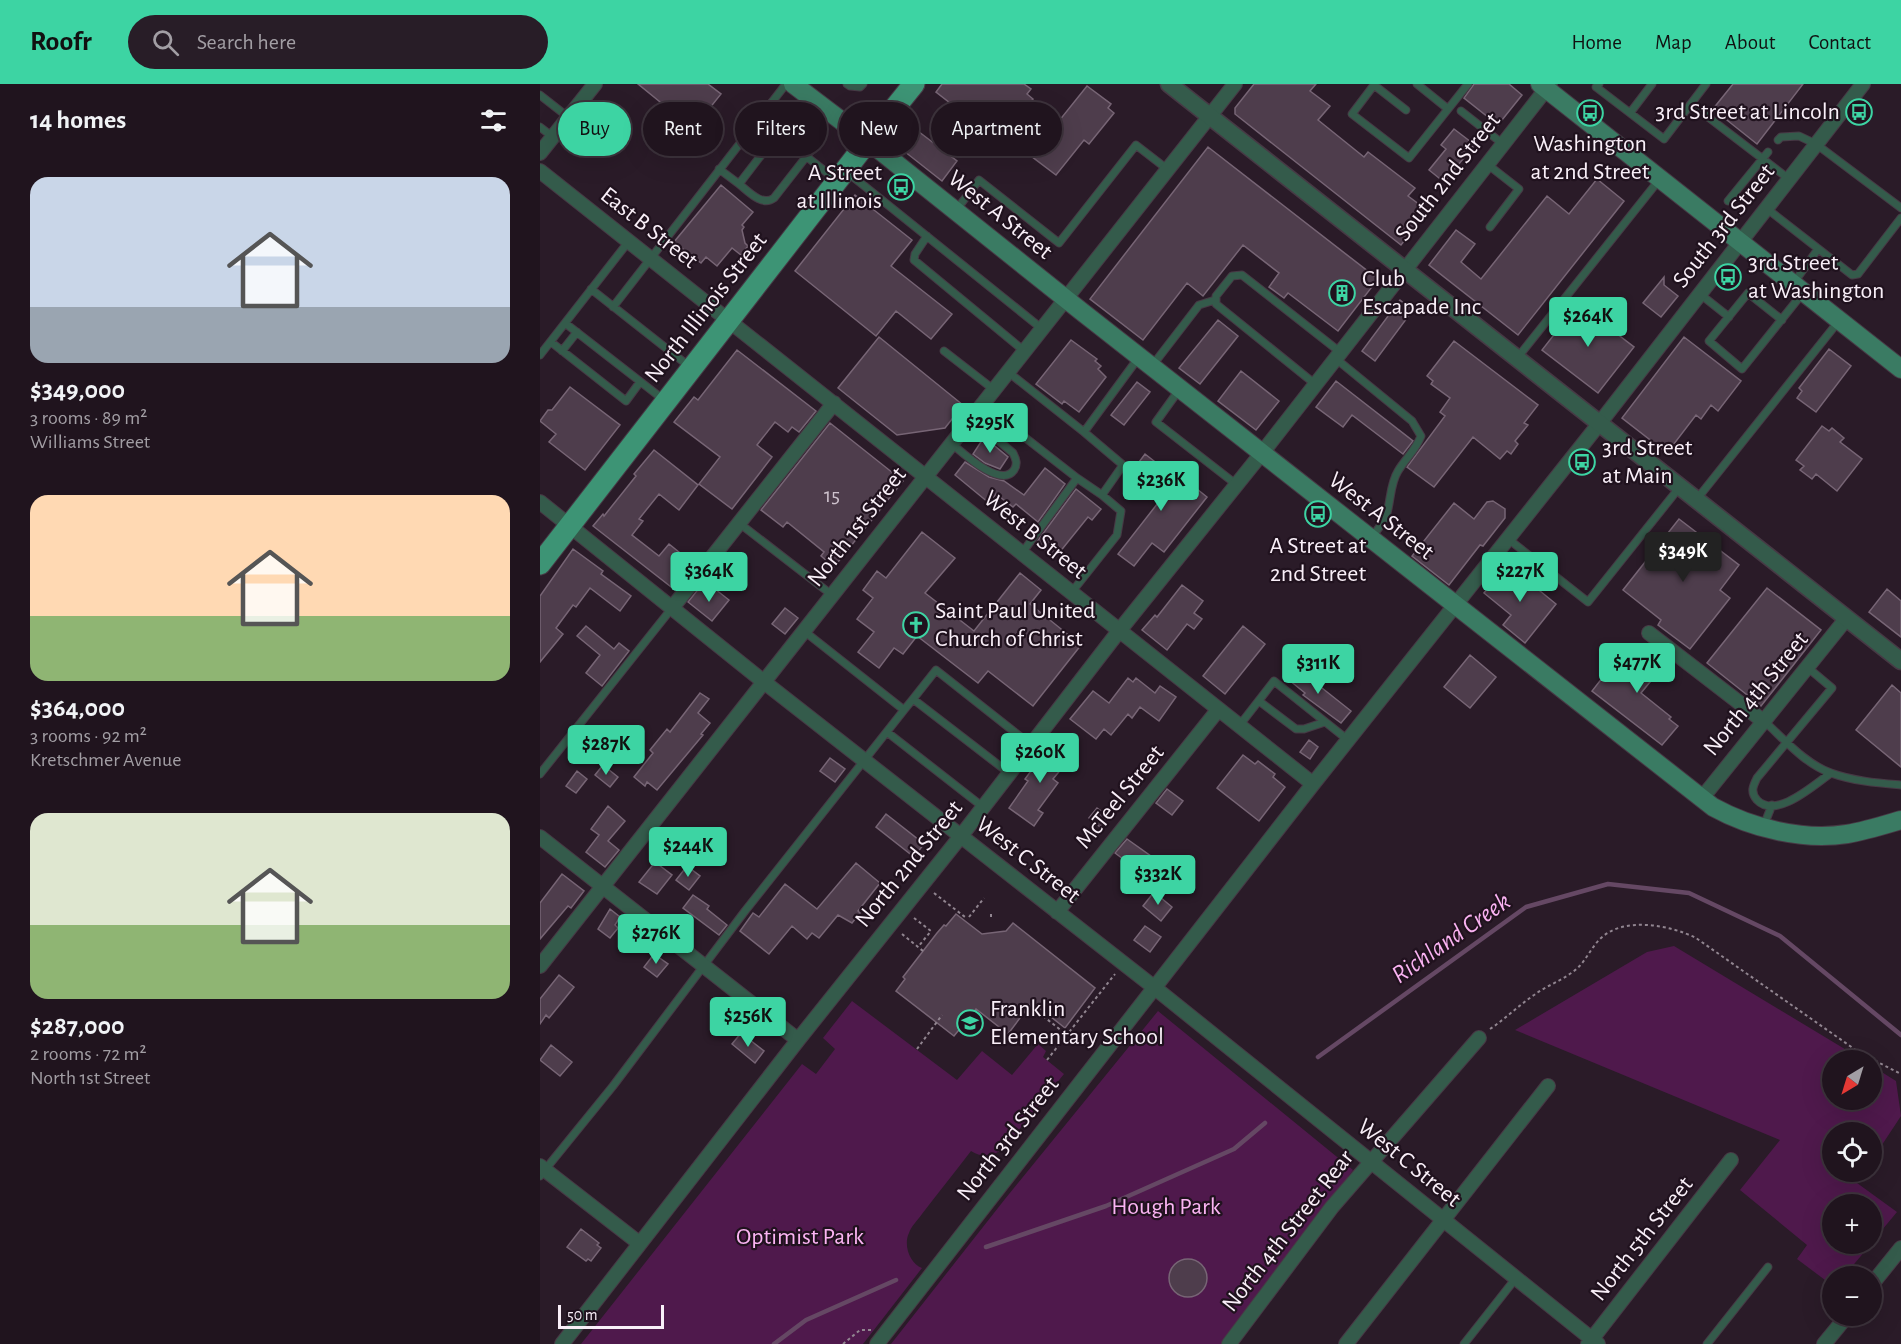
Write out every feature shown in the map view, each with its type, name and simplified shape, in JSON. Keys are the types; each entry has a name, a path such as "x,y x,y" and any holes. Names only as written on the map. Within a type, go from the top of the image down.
{"main road":[{"name":"West A Street","path":"793,84 839,119"},
{"name":"North Illinois Street","path":"897,102 909,86"},
{"path":"1545,86 1901,369"},
{"name":"North Illinois Street","path":"540,564 856,156"},
{"name":"West A Street","path":"887,156 1454,605 1702,798 1729,816 1763,828 1809,835 1846,834 1901,820"}],"street":[{"path":"580,102 595,84"},
{"path":"1169,84 1901,662"},
{"name":"North 1st Street","path":"540,966 1023,350 1235,84"},
{"name":"South 3rd Street","path":"1599,424 1863,84"},
{"name":"South 2nd Street","path":"1404,270 1503,144 1545,86"},
{"path":"540,153 558,130"},
{"name":"East B Street","path":"540,171 729,320"},
{"name":"North 2nd Street","path":"561,1344 1404,270"},
{"name":"West B Street","path":"729,320 1313,784"},
{"path":"672,608 834,403"},
{"name":"North 3rd Street","path":"876,1344 1313,784 1599,424"},
{"name":"West C Street","path":"540,502 764,682 1155,988 1593,1342"},
{"name":"North 4th Street","path":"1702,798 1846,619"},
{"path":"1649,633 1763,721"},
{"name":"McTeel Street","path":"1057,912 1218,710"},
{"path":"540,837 798,1040"},
{"name":"North 4th Street Rear","path":"1229,1344 1332,1207 1479,1038"},
{"path":"1346,1344 1548,1086"},
{"name":"North 5th Street","path":"1593,1342 1731,1160"},
{"path":"542,1170 639,1243"},
{"path":"1882,1272 1901,1248"},
{"path":"1824,1344 1839,1326"}],"lane":[{"path":"613,307 786,84"},
{"path":"847,84 850,87 860,87 863,84"},
{"path":"1417,84 1448,109"},
{"path":"1406,110 1374,85 1352,114 1409,158 1468,84"},
{"path":"1599,84 1596,87 1664,139 1706,84"},
{"path":"1630,113 1652,84"},
{"path":"540,94 558,109"},
{"path":"1691,104 1789,179"},
{"path":"1461,111 1503,144"},
{"path":"719,169 738,184 758,199 770,201 807,157 813,148 812,142 788,123 785,124 738,184"},
{"path":"540,127 553,137"},
{"path":"1778,140 1781,137 1799,136 1816,144 1901,208"},
{"path":"956,211 978,180 1059,243 1136,145 1167,169"},
{"path":"1728,201 1768,152"},
{"path":"807,157 841,176 927,237 1041,328"},
{"path":"1487,164 1519,189 1490,227"},
{"path":"1517,360 1660,178"},
{"path":"1766,208 1852,275 1858,274 1901,218"},
{"path":"927,237 915,254 914,260 1023,350"},
{"path":"540,355 629,241"},
{"path":"1782,320 1748,293 1709,342 1742,369 1782,320 1818,249"},
{"path":"1215,300 1232,276 1242,275 1338,355 1412,421 1421,436 1411,455 1398,471 1391,487 1387,512 1380,527 1370,538"},
{"path":"591,289 692,368"},
{"path":"1700,294 1729,317"},
{"path":"1084,432 1199,305 1215,300"},
{"path":"1215,300 1219,307 1315,384"},
{"path":"1696,500 1840,320"},
{"path":"565,323 666,402"},
{"path":"562,351 577,332"},
{"path":"550,342 626,401 640,382"},
{"path":"944,351 993,389"},
{"path":"1007,371 1123,465 1102,495"},
{"path":"1180,389 1156,422 1237,484"},
{"path":"982,404 1121,511 1117,535 1071,593"},
{"path":"951,443 993,474 1003,477 1012,473 1016,468 1017,460 1013,453 971,417"},
{"path":"1022,553 1077,478"},
{"path":"1507,538 1588,602 1680,488"},
{"path":"739,523 832,595"},
{"path":"540,774 672,608"},
{"path":"804,632 904,710"},
{"path":"1807,667 1832,688 1757,778 1752,788 1753,795 1758,802 1772,805 1791,802 1831,773"},
{"path":"542,1170 633,1060 703,966 936,670 1031,745"},
{"path":"1239,726 1274,681 1348,740"},
{"path":"913,699 1009,773"},
{"path":"1259,700 1296,729 1304,729 1325,722"},
{"path":"1763,721 1819,767 1831,773 1854,779 1901,785"},
{"path":"887,732 983,807"},
{"path":"1763,828 1772,805"},
{"path":"1707,1344 1768,1267"},
{"path":"1464,1344 1516,1278"}],"path":[{"path":"934,893 967,917 984,898"},
{"path":"914,918 931,931 918,946"},
{"path":"1479,1038 1534,994 1575,970 1606,934 1630,927 1665,926 1696,938 1860,1053 1901,1074"},
{"path":"902,934 923,951"},
{"path":"1047,1060 1115,974"},
{"path":"1029,1005 1067,1035"},
{"path":"1080,1008 1085,1012"},
{"path":"917,1049 942,1016"}],"green space":[{"path":"1674,946 1846,1050 1822,1050 1822,1110 1882,1110 1882,1072 1896,1081 1901,1116 1882,1145 1882,1122 1822,1122 1822,1182 1858,1182 1872,1194 1822,1194 1822,1254 1863,1254 1852,1266 1822,1266 1822,1278 1797,1259 1807,1245 1740,1190 1780,1140 1515,1030 1647,952"},
{"name":"Optimist Park","path":"852,1001 957,1080 982,1051 1012,1075 1038,1044 1046,1051 1043,1057 1064,1074 1004,1148 988,1156 971,1151 913,1225 907,1238 907,1248 914,1263 922,1268 863,1344 581,1344 802,1064 816,1074 835,1049 823,1038"},
{"name":"Hough Park","path":"1158,1011 1353,1170 1228,1344 891,1344 1005,1199"},
{"path":"1882,1201 1897,1212 1882,1230"}],"building":[{"path":"638,84 708,84 721,94 715,102 660,102"},
{"path":"942,84 1024,84 1031,89 1027,94 1033,99 1030,102 949,102 936,92"},
{"path":"1254,84 1316,84 1310,91 1330,106 1318,120 1364,157 1368,152 1415,188 1408,196 1428,211 1401,245 1235,114 1235,108"},
{"path":"1474,84 1509,84 1522,95 1498,125 1464,98"},
{"path":"1733,84 1803,84 1757,144 1713,109"},
{"path":"1087,86 1111,104 1108,108 1114,113 1089,144 1084,140 1056,175 1031,156 1062,156 1062,117"},
{"path":"1454,129 1471,142 1469,144 1473,147 1444,182 1429,170 1446,149 1441,145"},
{"path":"919,132 931,141 931,156 950,156 957,161 942,181 910,156 919,156"},
{"path":"1208,147 1378,279 1338,331 1288,293 1284,298 1269,287 1279,273 1243,245 1203,296 1187,283 1143,340 1090,299"},
{"path":"1597,179 1624,201 1518,335 1429,265 1456,230 1475,244 1461,262 1481,279 1547,196 1569,214"},
{"path":"721,185 753,212 742,225 745,243 748,246 741,255 732,248 717,266 706,257 701,263 674,242"},
{"path":"855,195 912,240 891,266 952,314 931,339 896,311 876,336 795,271"},
{"path":"1664,277 1664,285 1678,296 1661,317 1643,303"},
{"path":"1400,300 1413,310 1375,361 1362,351"},
{"path":"1578,304 1634,347 1598,393 1542,350"},
{"path":"1218,320 1238,336 1200,384 1179,368"},
{"path":"879,337 963,405 945,428 897,435 838,388"},
{"path":"1684,337 1741,381 1718,411 1711,405 1701,419 1696,415 1667,453 1622,418"},
{"path":"1071,340 1097,359 1095,361 1101,366 1098,369 1106,377 1079,412 1064,401 1062,404 1036,384"},
{"path":"1454,341 1538,405 1524,423 1528,425 1515,441 1518,444 1511,454 1507,451 1500,459 1473,437 1434,487 1407,467 1445,416 1440,412 1450,398 1431,384 1433,381 1427,376"},
{"path":"1829,349 1851,366 1816,412 1797,398 1802,391 1799,388"},
{"path":"737,350 816,411 799,432 792,427 788,432 775,422 757,445 772,457 732,509 699,484 720,457 674,422 694,397 698,400"},
{"path":"1241,371 1279,401 1256,430 1218,401"},
{"path":"1336,381 1413,441 1403,454 1352,415 1343,427 1316,407"},
{"path":"1137,382 1150,392 1124,425 1111,415"},
{"path":"570,387 620,425 585,470 549,442 556,434 540,421"},
{"path":"830,423 903,481 834,567 821,556 824,552 787,522 783,527 761,510"},
{"path":"1822,426 1829,431 1832,428 1844,438 1840,442 1862,459 1837,491 1816,474 1812,479 1800,470 1804,466 1796,460"},
{"path":"984,437 1008,457 1000,469 985,463 973,454"},
{"path":"654,450 698,485 679,510 659,494 639,519 643,521 632,535 659,556 669,544 695,565 675,590 593,526 603,514 604,516"},
{"path":"1145,454 1177,479 1173,483 1191,497 1197,489 1207,497 1164,552 1152,543 1134,566 1118,554 1165,494 1133,470"},
{"path":"965,462 989,477 1004,481 1024,495 1045,468 1065,484 1038,522 1016,504 1013,507 996,494 989,503 955,475"},
{"path":"1076,489 1101,509 1092,520 1088,517 1055,558 1036,543"},
{"path":"1493,501 1505,509 1505,518 1483,546 1480,545 1449,585 1412,556 1454,503 1474,519 1487,502"},
{"path":"1679,519 1739,565 1720,590 1730,598 1690,649 1658,625 1661,620 1623,590"},
{"name":"Saint Paul United Church of Christ","path":"922,532 955,558 925,593 974,631 1020,573 1041,590 1030,604 1081,645 1033,706 988,671 978,683 917,636 903,654 894,648 879,668 858,652 874,632 857,619 873,598 863,590 877,571 886,578"},
{"path":"573,549 631,596 620,611 590,588 576,607 573,605 556,628 563,634 540,662 540,596"},
{"path":"1507,564 1556,604 1525,643 1503,625 1511,615 1484,593"},
{"path":"1182,585 1203,601 1194,613 1202,619 1194,629 1187,624 1167,650 1142,630 1155,615 1157,617"},
{"path":"700,587 711,595 715,589 729,600 712,621 688,602"},
{"path":"1767,588 1821,630 1761,706 1707,663"},
{"path":"1887,589 1901,601 1901,637 1869,612"},
{"path":"785,608 798,618 785,634 772,624"},
{"path":"586,626 614,649 619,643 629,651 602,686 586,673 600,655 577,636"},
{"path":"1243,626 1265,644 1225,694 1203,676"},
{"path":"1638,644 1664,665 1641,693 1671,717 1669,719 1678,726 1662,745 1592,691 1610,668 1616,673"},
{"path":"1470,655 1496,677 1470,708 1444,687"},
{"path":"1293,665 1351,711 1341,723 1303,695 1305,693 1284,676"},
{"path":"1128,678 1133,682 1136,678 1155,693 1160,686 1176,697 1159,721 1140,707 1132,718 1128,714 1111,735 1104,729 1096,739 1070,719 1093,691 1109,703"},
{"path":"1892,685 1901,693 1901,767 1856,730"},
{"path":"700,693 709,699 698,713 710,723 701,734 703,735 657,790 647,782 645,786 634,777 653,753 650,750 667,729 670,732"},
{"path":"1309,740 1318,747 1310,759 1300,752"},
{"path":"1053,741 1072,756 1053,779 1058,783 1038,810 1043,813 1034,826 1009,808 1028,781 1025,779"},
{"path":"1243,755 1255,764 1258,761 1275,774 1273,777 1285,787 1259,821 1217,788"},
{"path":"830,758 845,769 835,782 820,771"},
{"path":"603,765 618,777 610,787 595,775"},
{"path":"577,771 587,779 576,793 566,786"},
{"path":"1167,789 1183,801 1172,815 1156,803"},
{"path":"608,806 625,821 608,841 619,850 605,867 586,852 599,835 591,829"},
{"path":"1097,808 1108,816 1100,827 1089,818"},
{"path":"886,814 924,844 914,857 876,827"},
{"path":"1127,839 1155,859 1143,874 1115,853"},
{"path":"655,862 672,875 657,894 639,882"},
{"path":"856,863 880,883 858,911 860,913 852,923 838,915 819,938 812,933 807,939 792,926 769,954 740,931 753,913 759,917 785,884 817,909"},
{"path":"687,866 700,876 689,890 676,880"},
{"path":"562,874 584,891 571,908 568,906 540,939 540,903"},
{"path":"1154,892 1172,907 1161,921 1143,906"},
{"path":"693,895 709,906 707,909 727,925 719,935 683,908"},
{"path":"610,909 620,917 615,925 618,928 610,938 598,929"},
{"path":"956,914 982,934 1006,931 1013,923 1095,988 1065,1028 1032,1002 1008,1034 976,1009 954,1036 896,991 905,979 903,977 937,933"},
{"path":"1145,926 1161,937 1150,952 1134,940"},
{"path":"654,954 668,964 657,977 644,967"},
{"path":"559,975 574,987 549,1018 546,1015 540,1024 540,999"},
{"path":"741,1033 764,1051 755,1063 732,1044"},
{"path":"551,1045 572,1062 560,1076 540,1060"},
{"path":"581,1229 599,1243 597,1245 601,1248 591,1261 588,1259 586,1261 567,1247"},
{"path":"1188,1259 1202,1264 1207,1278 1202,1292 1188,1297 1174,1292 1169,1278 1174,1264"}],"waterway":[{"name":"Richland Creek","path":"1318,1057 1526,907 1608,884 1689,893 1780,936 1901,1035"},
{"name":"Richland Creek","path":"986,1247 1106,1206 1234,1149 1265,1123"},
{"name":"Richland Creek","path":"774,1344 806,1320 896,1280"}],"place":[{"name":"3rd Street at Lincoln","path":"1859,112"},
{"name":"Washington at 2nd Street","path":"1590,113"},
{"name":"A Street at Illinois","path":"901,187"},
{"name":"3rd Street at Washington","path":"1728,277"},
{"name":"Club Escapade Inc","path":"1342,293"},
{"name":"3rd Street at Main","path":"1582,462"},
{"name":"A Street at 2nd Street","path":"1318,514"},
{"name":"Saint Paul United Church of Christ","path":"916,625"},
{"name":"Franklin Elementary School","path":"970,1023"}]}
